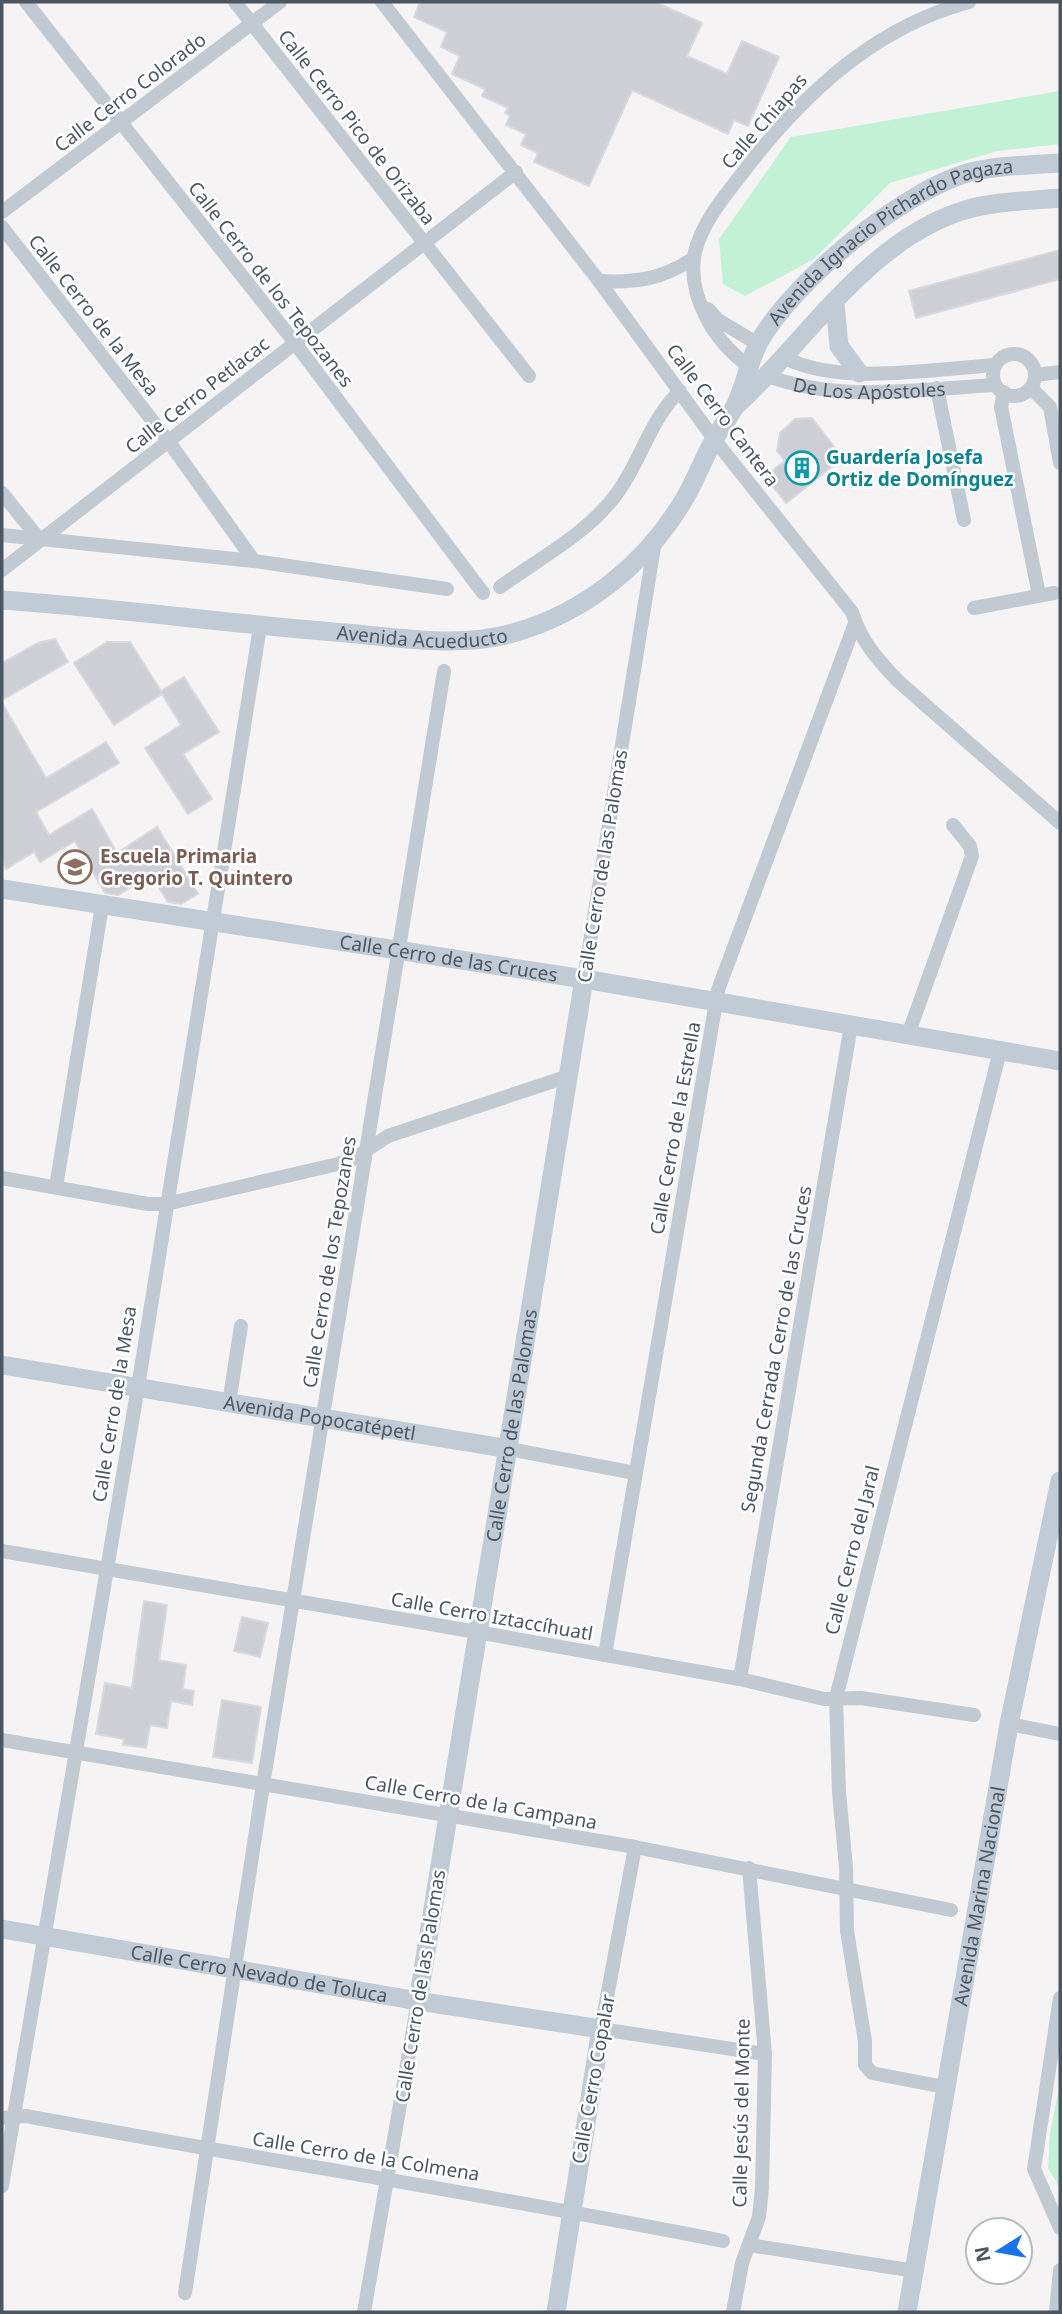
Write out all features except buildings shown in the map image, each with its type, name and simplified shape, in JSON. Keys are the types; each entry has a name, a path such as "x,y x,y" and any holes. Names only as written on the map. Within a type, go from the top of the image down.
{"street":[{"name":"Calle Cerro de los Tepozanes","path":"26,2 295,343 483,593"},
{"name":"Calle Cerro Pico de Orizaba","path":"235,2 529,376"},
{"name":"Calle Cerro Colorado","path":"2,212 280,2"},
{"name":"Calle Cerro Cantera","path":"382,2 599,281 714,439 852,612 854,626 877,659 898,681 1060,823"},
{"name":"Calle Chiapas","path":"749,366 723,345 714,332 695,278 694,258 700,238 716,208 767,142 831,75 884,38 915,22 969,2"},
{"name":"Avenida Ignacio Pichardo Pagaza","path":"749,366 767,330 811,281 866,229 894,208 972,172 1060,163"},
{"name":"Calle Cerro Petlacac","path":"2,570 38,539 169,442 516,172"},
{"name":"Avenida Ignacio Pichardo Pagaza","path":"768,376 835,303 891,251 938,220 989,204 1060,198"},
{"name":"Calle Cerro de la Mesa","path":"2,228 169,442 254,561"},
{"path":"599,281 642,281 674,271 694,258"},
{"path":"702,303 718,320 758,344"},
{"path":"835,303 839,346 859,373"},
{"name":"De Los Apóstoles","path":"758,344 785,358 823,372 859,373 995,365"},
{"path":"1039,595 995,365 1010,354 1022,355 1032,363 1033,382 1050,407 1060,463"},
{"name":"De Los Apóstoles","path":"749,366 768,376 825,390 1000,389"},
{"name":"Avenida Acueducto","path":"2,600 416,639 490,638 533,626 581,604 611,584 655,539 684,499 714,439 735,406 749,366"},
{"path":"1000,389 1019,395 1033,382 1060,372"},
{"name":"Avenida Acueducto","path":"735,406 768,376"},
{"path":"937,388 964,520"},
{"path":"500,587 594,519 608,505 629,475 663,410 680,391"},
{"path":"2,493 38,539"},
{"path":"2,535 254,561 447,589"},
{"name":"Calle Cerro de las Palomas","path":"364,2312 509,1448 655,539"},
{"path":"974,608 1054,593"},
{"name":"Calle Cerro de la Mesa","path":"2,2186 7,2117 45,1937 138,1387 260,626"},
{"name":"Calle Cerro de la Estrella","path":"605,1655 715,1002 854,626"},
{"name":"Calle Cerro de los Tepozanes","path":"186,2293 263,1785 444,671"},
{"path":"908,1035 972,851 954,825"},
{"name":"Calle Cerro de las Cruces","path":"2,889 584,979 1060,1061"},
{"path":"56,1187 102,906"},
{"name":"Segunda Cerrada Cerro de las Cruces","path":"740,1679 851,1025"},
{"name":"Calle Cerro del Jaral","path":"944,2087 872,2073 866,2069 848,1941 836,1698 1000,1051"},
{"path":"2,1178 166,1204 338,1164 366,1151 388,1136 569,1076"},
{"path":"229,1403 241,1326"},
{"name":"Avenida Popocatépetl","path":"2,1365 509,1448 635,1474"},
{"name":"Avenida Marina Nacional","path":"907,2312 1009,1724 1060,1484"},
{"name":"Calle Cerro Iztaccíhuatl","path":"2,1551 740,1679 812,1696 861,1698 974,1715"},
{"path":"1009,1724 1060,1734"},
{"name":"Calle Cerro de la Campana","path":"2,1740 76,1750 263,1785 635,1847 951,1910"},
{"name":"Calle Cerro Copalar","path":"556,2312 601,2029 635,1847"},
{"name":"Calle Jesús del Monte","path":"733,2312 749,2245 759,2217 762,2188 765,2054 749,1868"},
{"name":"Calle Cerro Nevado de Toluca","path":"2,1929 418,2001 765,2054"},
{"path":"1060,1998 1034,2157 1035,2177 1060,2228"},
{"name":"Calle Cerro de la Colmena","path":"7,2117 387,2178 723,2241"},
{"path":"749,2245 915,2271"},
{"path":"1056,2312 1060,2270"}],"green space":[{"path":"1060,91 1060,144 997,151 890,183 814,259 745,296 723,284 719,239 791,137"},
{"path":"1060,2081 1060,2188 1048,2168 1050,2134"}],"place":[{"name":"Guardería Josefa Ortiz de Domínguez","path":"802,468"},
{"name":"Escuela Primaria Gregorio T. Quintero","path":"75,867"}]}
